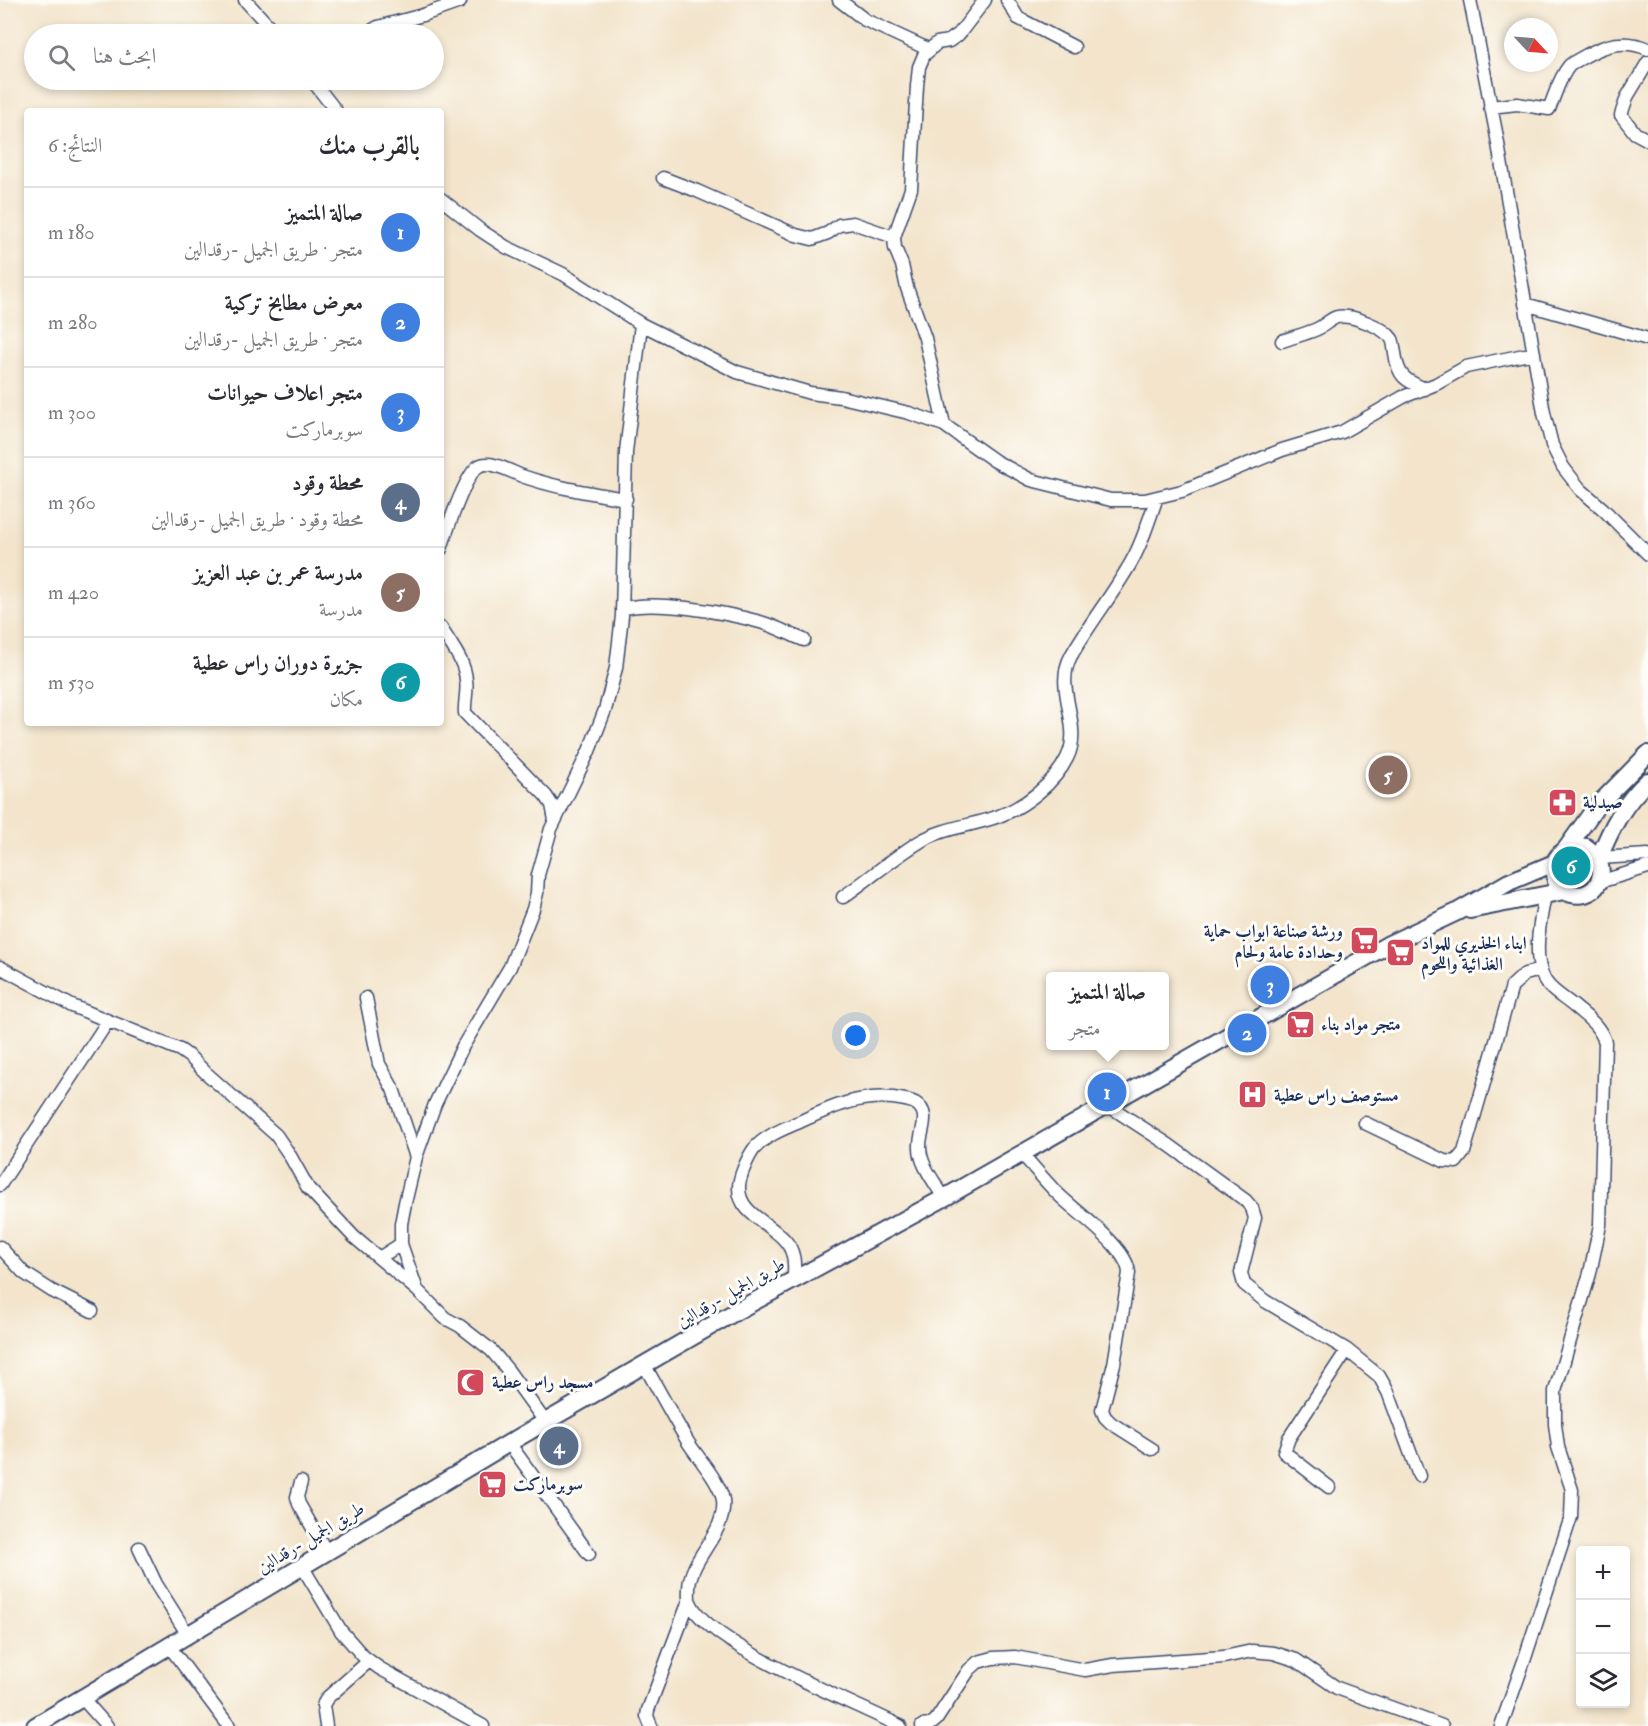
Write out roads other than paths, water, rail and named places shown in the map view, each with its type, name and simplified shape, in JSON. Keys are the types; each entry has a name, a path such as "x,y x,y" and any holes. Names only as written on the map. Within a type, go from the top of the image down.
{"main road":[{"path":"1457,912 1509,882 1554,863 1596,807 1648,754"},
{"path":"1599,858 1618,816 1648,781"},
{"path":"1554,863 1556,882 1564,891 1576,895 1583,894 1589,892 1599,882 1602,870 1599,858 1586,847 1566,849"},
{"path":"1457,912 1564,891"},
{"name":"طريق الجميل -رقدالين","path":"35,1726 509,1443 794,1279 944,1198 1389,944 1457,912"}],"street":[{"path":"245,0 267,24"},
{"path":"839,0 865,20 930,50"},
{"path":"945,425 925,338 907,288 894,237 911,189 919,68 924,55 937,43 949,41 959,34 985,0"},
{"path":"1007,0 1018,18 1074,47"},
{"path":"1470,0 1544,413 1552,445 1563,467 1580,489 1604,509 1648,554"},
{"path":"389,24 460,2"},
{"path":"1490,107 1517,104 1549,109 1569,66 1578,60 1598,48 1622,43 1639,45 1648,49"},
{"path":"1648,62 1627,97 1621,115 1635,133 1648,140"},
{"path":"321,90 334,108"},
{"path":"663,178 714,198 796,236 812,239 828,233 839,225 853,223 894,237"},
{"path":"444,201 506,247 563,274 641,324 737,372 810,393 841,397 909,413 945,425 995,461 1031,480 1111,500 1145,500 1182,491 1281,450 1342,432 1402,397 1425,389 1466,367 1534,353"},
{"path":"1525,304 1648,339"},
{"path":"1282,340 1318,328 1335,318 1347,316 1365,322 1392,340 1396,366 1401,375 1408,382 1425,389"},
{"path":"417,1290 401,1244 403,1213 416,1157 435,1104 463,1046 510,967 533,909 543,853 555,820 589,751 605,710 616,668 622,609 626,452 641,324"},
{"path":"444,541 465,486 472,471 479,465 489,464 574,491 626,499"},
{"path":"843,897 921,842 938,834 997,817 1014,809 1040,790 1063,766 1071,745 1071,715 1064,682 1070,658 1134,558 1157,497"},
{"path":"622,609 649,604 688,609 761,622 804,640"},
{"path":"444,633 464,668 467,691 464,703 465,713 470,721 497,745 546,796 552,805 555,820"},
{"path":"1599,858 1648,855"},
{"path":"1599,882 1648,867"},
{"path":"1501,1726 1571,1517 1572,1490 1558,1446 1555,1425 1555,1391 1590,1273 1600,1225 1605,1042 1600,1029 1591,1019 1550,988 1540,970 1538,932 1545,895"},
{"path":"0,967 72,1006 180,1050 190,1057 276,1135 308,1188 348,1231 417,1290 445,1318 460,1326 491,1350 546,1423"},
{"path":"1365,1124 1444,1161 1456,1162 1464,1152 1512,986 1525,974 1540,970"},
{"path":"366,998 379,1064 393,1089 416,1157"},
{"path":"0,1185 108,1021"},
{"path":"794,1279 793,1255 788,1247 783,1240 748,1211 739,1197 738,1184 754,1149 773,1134 845,1102 873,1096 904,1099 923,1110 925,1121 920,1144 921,1159 944,1198"},
{"path":"1106,1104 1169,1144 1245,1200 1252,1208 1255,1218 1241,1274 1245,1284 1264,1301 1347,1350 1379,1376 1388,1392 1419,1476"},
{"path":"1022,1154 1056,1193 1119,1250 1128,1265 1129,1273 1114,1364 1101,1410 1111,1423 1152,1449"},
{"path":"379,1258 401,1244"},
{"path":"0,1246 24,1273 51,1291 92,1311"},
{"path":"1329,1487 1284,1452 1289,1438 1347,1350"},
{"path":"645,1366 687,1440 720,1490 723,1502 721,1517 695,1567 689,1585 689,1601 648,1710 647,1716 651,1726"},
{"path":"509,1443 589,1554"},
{"path":"301,1482 297,1497 299,1504 327,1551"},
{"path":"139,1548 156,1584 188,1635"},
{"path":"302,1566 341,1631 369,1661 483,1726"},
{"path":"689,1601 701,1618 712,1627 776,1667 900,1726"},
{"path":"169,1646 229,1726"},
{"path":"922,1726 930,1725 936,1720 969,1670 978,1662 993,1658 1015,1657 1085,1670 1113,1665 1224,1657 1252,1651 1274,1653 1296,1660 1337,1688 1442,1726"},
{"path":"324,1725 323,1705 327,1698 369,1661"},
{"path":"83,1699 106,1726"}],"place":[{"name":"مدرسة عمر بن عبد العزيز","path":"1388,775"},
{"name":"صيدلية","path":"1562,802"},
{"name":"جزيرة دوران راس عطية","path":"1571,866"},
{"name":"ورشة صناعة ابواب حماية وحدادة عامة ولحام","path":"1364,941"},
{"name":"ابناء الخذيري للمواد الغذائية واللحوم","path":"1400,953"},
{"name":"متجر اعلاف حيوانات","path":"1270,985"},
{"name":"متجر مواد بناء","path":"1300,1024"},
{"name":"معرض مطابخ تركية","path":"1247,1033"},
{"name":"صالة المتميز","path":"1107,1092"},
{"name":"مستوصف راس عطية","path":"1253,1095"},
{"name":"مسجد راس عطية","path":"471,1382"},
{"name":"محطة وقود","path":"559,1446"},
{"name":"سوبرماركت","path":"492,1484"}]}
